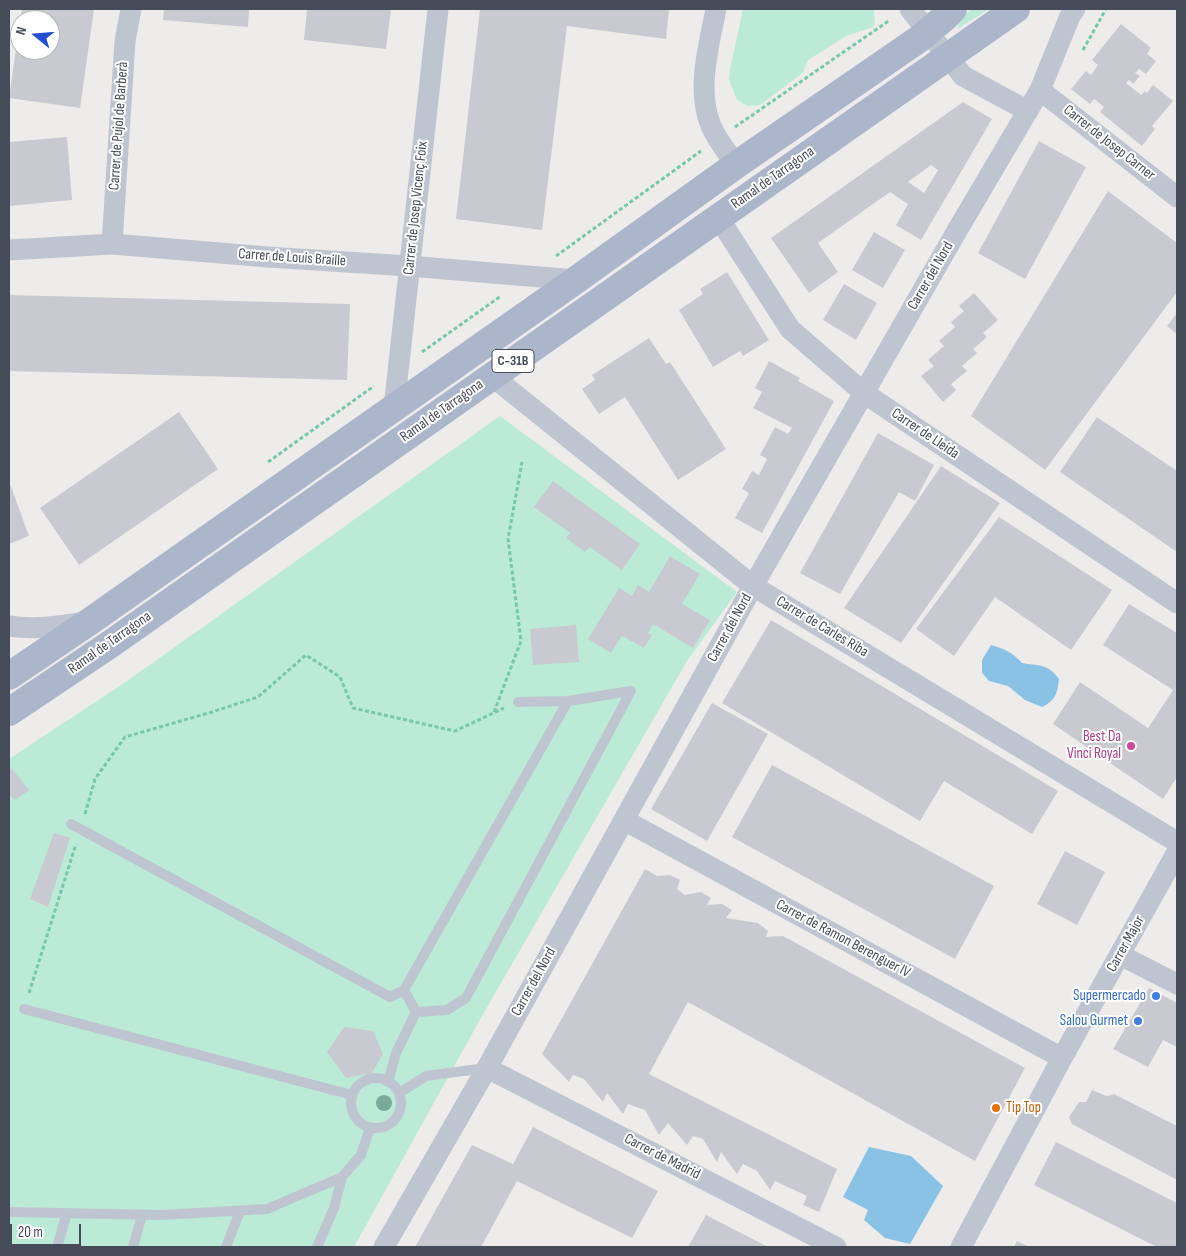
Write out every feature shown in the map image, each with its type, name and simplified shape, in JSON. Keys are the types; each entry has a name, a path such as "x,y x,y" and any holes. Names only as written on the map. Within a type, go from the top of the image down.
{"main road":[{"name":"Ramal de Tarragona","path":"9,676 89,622 576,280 736,165 928,32 953,9"},
{"name":"Ramal de Tarragona","path":"9,712 109,645 1016,9"}],"street":[{"name":"Carrer de Pujol de Barberà","path":"112,244 125,41 131,9"},
{"name":"Carrer de Josep Vicenç Foix","path":"394,408 438,9"},
{"path":"716,9 705,74 705,100 707,115 712,128 736,165"},
{"path":"910,9 963,76 1028,111"},
{"name":"Carrer del Nord","path":"384,1247 487,1068 753,586 1040,90 1070,16 1076,9"},
{"name":"Carrer de Josep Carner","path":"1040,90 1177,197"},
{"name":"Carrer de Lleida","path":"718,217 790,329 864,393 1177,603"},
{"name":"Carrer de Louis Braille","path":"9,250 112,244 576,280"},
{"name":"Carrer de Carles Riba","path":"492,376 753,586 1177,842"},
{"path":"9,626 19,628 57,627 89,622"},
{"name":"Carrer de Ramon Berenguer IV","path":"624,820 1062,1058"},
{"name":"Carrer Major","path":"961,1247 1062,1058 1177,852"},
{"path":"1120,955 1177,984"},
{"name":"Carrer de Madrid","path":"487,1068 836,1247"}],"lane":[{"path":"416,1012 447,1010 466,998 631,691 568,701 518,702"},
{"path":"76,827 390,997 404,990 568,701"},
{"path":"404,990 416,1012"},
{"path":"24,1009 352,1095"},
{"path":"388,1082 396,1053 416,1012"},
{"path":"399,1093 426,1076 487,1068"},
{"path":"378,1079 388,1082 399,1093 401,1102 399,1111 395,1119 388,1125 380,1128 370,1128 361,1123 354,1115 351,1105 352,1095 358,1086 368,1080 378,1079"},
{"path":"9,1212 161,1215 267,1209 342,1177 361,1155 370,1128"},
{"path":"317,1247 334,1208 342,1177"},
{"path":"226,1247 240,1211"},
{"path":"57,1247 67,1213"},
{"path":"133,1247 142,1215"}],"path":[{"path":"263,466 719,139 891,20"},
{"path":"494,712 521,641 508,539 522,462"},
{"path":"24,1009 76,827 95,779 125,737 258,697 306,656 340,677 353,708 454,731 518,702"}],"green space":[{"path":"743,9 874,9 875,23 873,27 846,36 808,60 800,75 760,105 747,106 737,100 729,80"},
{"path":"972,9 989,9 959,28 956,23"},
{"path":"500,416 737,592 687,661 482,1016 354,1247 9,1247 9,759 127,681"}],"water":[{"path":"991,645 1008,651 1022,663 1042,666 1051,670 1059,679 1053,699 1042,707 1025,700 1008,686 989,681 982,673 982,660"},
{"path":"869,1147 911,1156 943,1186 910,1244 885,1238 864,1220 868,1210 843,1197"}],"building":[{"path":"94,9 80,108 9,98 14,60 60,60 60,10 22,10"},
{"path":"164,9 249,9 248,27 163,20"},
{"path":"307,9 391,9 386,49 304,40"},
{"path":"480,9 669,9 666,39 567,26 542,230 456,219"},
{"path":"1121,24 1151,48 1147,54 1156,61 1146,74 1139,69 1135,73 1140,76 1133,84 1129,80 1126,83 1141,95 1145,91 1147,93 1153,85 1173,101 1152,126 1155,129 1142,146 1100,112 1104,107 1094,99 1090,104 1071,89 1086,71 1091,75 1098,65 1092,60"},
{"path":"963,102 992,119 921,240 896,225 908,204 890,192 818,243 838,272 809,293 771,238","holes":["931,165 938,170 924,193 908,182"]},
{"path":"67,137 72,200 9,206 9,142"},
{"path":"1039,141 1086,167 1025,279 978,253"},
{"path":"1108,191 1177,243 1177,292 1045,470 971,416"},
{"path":"874,232 905,250 883,288 852,270"},
{"path":"727,272 769,340 743,356 740,351 713,367 679,310 703,294 700,289"},
{"path":"844,284 877,303 856,340 823,320"},
{"path":"974,293 998,320 983,333 987,337 973,349 977,353 962,366 967,371 951,384 956,390 943,402 921,376 934,366 928,360 944,346 939,341 955,327 951,322 964,311 959,306"},
{"path":"9,295 350,304 347,380 9,371"},
{"path":"1177,313 1177,334 1167,326"},
{"path":"649,338 666,364 670,362 726,449 678,480 625,397 599,414 582,389 595,380 592,375"},
{"path":"769,361 800,378 798,381 834,401 762,533 735,518 749,493 742,489 752,471 759,475 767,459 760,455 775,427 788,434 792,428 753,408 762,392 755,388"},
{"path":"179,412 218,469 79,565 40,508"},
{"path":"1097,417 1177,471 1177,552 1060,472"},
{"path":"878,433 934,465 915,501 899,492 840,594 800,573"},
{"path":"941,466 1000,503 901,643 844,608"},
{"path":"9,481 29,536 9,544"},
{"path":"553,481 640,544 622,570 590,547 585,552 566,538 570,533 534,507"},
{"path":"999,517 1112,590 1071,650 995,597 954,656 916,629"},
{"path":"670,556 700,574 682,604 710,620 693,648 653,624 648,633 652,635 644,648 622,636 611,653 588,639 619,588 632,596 638,585 649,592"},
{"path":"1129,604 1177,633 1177,777 1163,799 1053,724 1080,682 1148,728 1173,690 1103,645"},
{"path":"771,620 1058,791 1032,834 944,781 920,821 722,703"},
{"path":"576,625 579,662 533,665 530,629"},
{"path":"712,703 768,734 707,841 651,809"},
{"path":"772,765 994,886 955,959 732,837"},
{"path":"11,768 29,790 15,800 9,794 9,770"},
{"path":"54,833 70,838 48,907 30,899"},
{"path":"1065,851 1105,872 1077,925 1037,904"},
{"path":"645,869 657,876 670,875 680,880 677,889 685,895 701,892 711,898 707,905 722,904 732,910 726,918 758,923 768,931 766,937 783,936 1025,1068 975,1161 688,1002 649,1074 837,1169 819,1212 803,1205 807,1196 775,1181 770,1190 757,1171 743,1164 737,1174 721,1152 717,1162 703,1139 693,1136 687,1145 668,1123 659,1135 645,1110 628,1104 623,1114 607,1093 603,1102 584,1079 573,1075 569,1082 542,1054"},
{"path":"1149,988 1177,1003 1177,1047 1163,1040 1148,1067 1113,1049"},
{"path":"344,1027 373,1031 383,1054 372,1073 346,1078 327,1052"},
{"path":"1092,1090 1107,1096 1114,1094 1177,1126 1177,1180 1072,1124 1069,1117 1079,1102 1086,1102"},
{"path":"533,1127 658,1191 632,1238 517,1181 481,1247 415,1247 472,1145 513,1164"},
{"path":"1056,1142 1177,1203 1177,1247 1157,1247 1034,1185"},
{"path":"706,1215 768,1247 688,1247"},
{"path":"1017,1241 1029,1247 1014,1247"}],"place":[{"name":"Best Da Vinci Royal","path":"1131,746"},
{"name":"Supermercado","path":"1156,996"},
{"name":"Salou Gurmet","path":"1138,1021"},
{"name":"Tip Top","path":"996,1108"}]}
